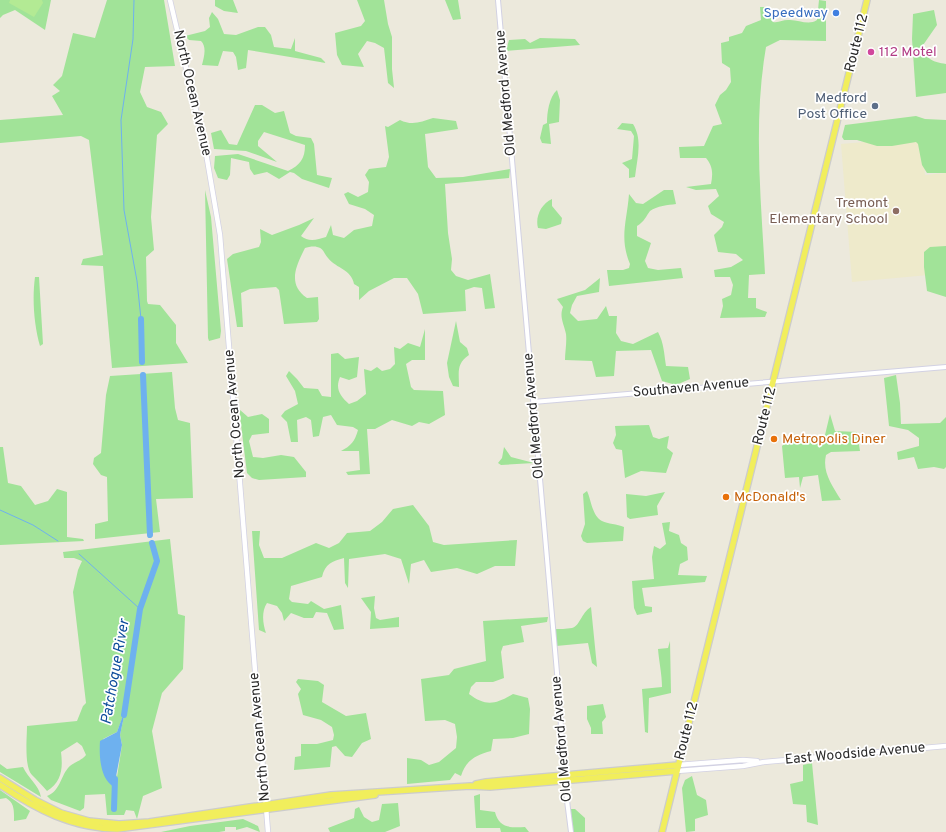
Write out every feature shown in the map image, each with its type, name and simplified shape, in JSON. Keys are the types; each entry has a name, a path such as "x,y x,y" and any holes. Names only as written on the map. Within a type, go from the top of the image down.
{"main road":[{"name":"North Ocean Avenue","path":"170,0 206,153 220,235 268,832"},
{"name":"Route 112","path":"662,832 867,0"},
{"name":"East Woodside Avenue","path":"564,778 678,768 744,766 764,762 946,746"},
{"path":"0,778 55,811 78,818 107,823 149,822 388,793 470,786 490,787 538,783 564,778"},
{"path":"470,786 486,782 564,778"},
{"path":"0,785 32,806 52,816 76,824 106,829 136,828 266,807"}],"street":[{"name":"Old Medford Avenue","path":"498,0 560,707 564,778 571,832"},
{"name":"Southaven Avenue","path":"533,402 946,367"}],"shaded area":[{"name":"Tremont Elementary School","path":"922,137 925,175 946,173 946,248 929,275 852,282 841,144"}],"green space":[{"path":"0,0 51,0 45,30 15,10 3,15 0,18"},
{"path":"10,0 42,0 43,3 34,17 9,3"},
{"path":"107,0 164,0 175,66 145,67 140,92 147,107 161,112 168,124 157,135 151,217 154,250 146,257 147,301 148,304 160,305 176,325 176,343 188,363 112,368 103,266 81,265 83,259 103,255 89,140 81,136 0,143 0,120 63,115 52,96 60,91 53,85 62,76 73,33 95,38"},
{"path":"215,0 233,0 238,13 224,11 215,6"},
{"path":"357,0 384,0 392,37 392,69 394,88 388,83 384,48 367,41 358,54 364,67 342,65 337,55 335,33 361,26 365,21"},
{"path":"445,0 458,0 461,19 453,20"},
{"path":"819,0 826,1 826,41 780,40 766,47 762,75 759,132 760,189 765,274 749,275 748,298 756,298 756,308 767,312 765,317 720,318 723,306 722,299 731,295 733,285 730,277 715,277 714,270 731,267 743,260 736,254 718,252 714,235 722,227 724,222 711,214 708,206 719,196 716,189 696,190 686,187 711,184 712,170 710,164 706,158 680,158 679,147 704,146 713,126 722,124 715,105 720,95 726,90 731,82 730,68 722,63 721,43 729,41 729,37 742,33 746,26 761,20 760,7 767,7 773,22 792,20 814,22 817,20"},
{"path":"934,10 937,25 921,48 931,60 946,64 946,93 916,97 912,39 913,14"},
{"path":"212,12 218,19 224,34 236,35 258,27 265,27 271,35 274,47 291,49 295,38 295,51 321,58 326,63 248,50 246,68 238,70 236,57 233,52 223,51 218,66 202,65 204,52 203,43 201,41 189,40 185,36 205,31 210,27 209,18"},
{"path":"540,38 575,39 580,45 506,51 509,40 525,39 530,43"},
{"path":"557,90 560,100 559,122 549,124 551,144 542,143 540,138 543,125 547,123 550,101"},
{"path":"255,105 262,105 275,113 284,111 290,133 296,136 311,138 314,144 317,175 332,178 329,188 302,179 290,172 279,179 267,172 254,175 250,169 249,162 231,158 230,175 227,180 218,178 214,168 215,156 238,154 288,171 299,164 303,158 305,145 264,132 258,141 258,146 277,162 246,151 214,149 211,133 221,130 229,144 237,145"},
{"path":"916,116 925,119 946,120 946,173 927,173 922,165 918,144 916,142 892,146 877,146 857,140 844,140 842,137 845,125"},
{"path":"433,118 456,121 458,129 425,134 428,167 436,178 463,177 510,169 509,178 445,184 448,233 452,259 451,270 456,276 468,280 490,274 495,308 485,309 482,288 474,287 465,290 466,311 423,314 418,294 407,278 394,278 369,291 359,300 359,287 354,284 350,275 332,262 324,251 317,247 313,247 305,248 296,268 295,281 301,293 307,298 318,297 319,319 317,322 284,324 279,290 276,287 250,289 241,293 243,327 237,327 227,259 233,254 259,247 261,242 260,229 272,235 314,218 301,236 313,240 326,237 331,225 333,235 344,238 354,230 372,226 374,215 365,209 349,204 344,194 348,192 358,197 368,192 369,182 365,175 369,169 386,167 389,157 385,126 388,127 400,120 413,123"},
{"path":"622,123 633,124 638,136 639,143 635,177 629,178 629,169 622,163 632,159 634,136 631,131 617,129"},
{"path":"205,190 211,217 221,331 220,338 209,341 208,338"},
{"path":"664,190 673,190 676,204 666,205 650,211 644,220 637,226 637,236 651,243 645,261 648,268 658,270 681,268 683,278 609,286 607,270 623,270 629,268 630,264 624,238 629,194 636,203 643,204"},
{"path":"552,199 552,206 562,218 561,224 546,229 538,228 538,215 542,207"},
{"path":"946,246 946,297 927,291 924,252 930,247"},
{"path":"35,277 39,277 43,344 40,346 34,312"},
{"path":"600,278 599,292 577,296 570,313 578,321 597,319 606,306 609,316 617,316 616,333 621,341 633,344 658,332 663,344 666,366 688,367 690,379 676,385 662,381 651,350 616,351 614,376 596,377 592,361 565,360 566,334 562,317 563,307 557,299 585,290"},
{"path":"456,321 460,342 467,348 469,355 460,365 459,387 453,386 449,377 447,363"},
{"path":"425,329 425,360 412,360 406,364 411,387 414,390 443,391 445,415 429,424 419,422 412,426 392,420 375,429 367,429 370,474 348,475 346,472 360,470 359,451 341,451 352,443 358,430 353,427 337,425 331,415 323,417 319,436 313,437 311,420 306,417 297,420 298,442 291,442 287,422 281,416 285,411 298,404 295,391 286,376 289,371 304,388 318,389 322,396 331,397 331,354 338,353 345,359 359,357 357,377 349,380 340,377 338,385 339,392 349,404 357,401 366,394 364,369 371,371 377,367 382,371 390,369 395,364 394,347 400,349 408,343 420,347"},
{"path":"172,372 175,408 178,420 190,423 193,498 156,499 160,532 95,539 95,524 108,521 107,477 101,475 93,464 94,458 101,453 106,395 110,376"},
{"path":"896,375 901,424 940,423 946,417 946,467 944,469 934,467 918,469 914,457 898,460 897,452 919,446 919,438 908,430 889,426 884,378"},
{"path":"239,409 248,417 262,414 269,419 269,433 252,435 249,441 253,457 263,458 281,455 294,457 306,472 306,477 259,480 252,478 247,473"},
{"path":"830,414 835,431 857,432 860,451 831,452 826,455 825,467 827,473 831,484 841,500 822,501 818,475 803,477 800,488 799,477 785,478 782,446 787,441 825,435"},
{"path":"649,425 653,437 659,439 669,436 667,448 673,453 666,473 641,471 625,478 622,450 616,449 613,443 616,435 615,426"},
{"path":"0,447 3,447 8,483 21,486 35,505 48,501 57,489 67,492 67,537 83,539 84,541 0,545"},
{"path":"504,447 511,457 534,463 501,465 498,463 502,458"},
{"path":"587,491 594,511 599,519 604,522 624,527 623,541 587,543 583,541 581,536 585,524 583,494"},
{"path":"665,492 657,506 658,515 630,519 627,517 626,494 646,496"},
{"path":"413,505 429,526 433,542 444,545 517,540 515,566 495,566 477,574 457,568 431,572 424,560 411,564 409,584 401,559 385,554 349,559 348,588 345,583 344,558 336,560 327,566 322,577 291,586 289,599 292,602 308,604 311,601 324,609 341,605 344,629 334,630 327,613 316,612 313,618 304,618 291,613 284,621 282,613 277,606 267,603 263,618 266,633 259,630 252,531 260,531 259,545 264,558 282,558 316,543 329,548 339,543 347,533 370,531 382,522 393,509"},
{"path":"670,522 669,531 679,535 681,543 687,547 688,560 680,564 678,575 707,576 705,582 642,588 645,606 652,607 652,612 637,615 634,608 632,581 654,579 652,557 654,546 660,549 666,544 662,523"},
{"path":"170,539 178,614 185,616 183,669 162,693 152,731 162,788 143,796 137,819 134,811 126,810 124,815 107,815 105,794 85,795 84,808 80,811 51,800 47,796 55,791 68,768 86,755 82,746 77,742 61,752 62,764 59,779 47,791 29,771 26,752 27,726 77,721 83,706 86,703 73,592 78,570 82,561 74,558 64,558 63,552","holes":["125,711 120,735 122,745 117,777 103,739 117,732"]},
{"path":"375,596 374,608 376,618 380,620 399,617 399,627 370,629 371,612 361,598"},
{"path":"591,607 597,667 592,663 588,643 556,646 555,629 575,627"},
{"path":"548,617 547,622 521,626 524,642 503,646 501,652 504,678 493,682 476,682 471,687 469,694 481,701 491,703 513,694 528,698 530,709 529,734 513,738 493,739 491,751 476,756 472,759 463,770 461,776 455,773 450,780 407,784 407,758 421,760 429,765 439,762 456,748 457,737 455,724 445,720 425,721 421,679 449,675 454,669 486,661 483,621"},
{"path":"670,641 671,693 649,698 648,733 645,732 642,689 662,687 658,649 668,648"},
{"path":"298,679 318,681 324,685 322,702 346,716 366,713 371,739 362,743 352,757 345,756 336,746 332,747 330,767 294,770 295,757 301,756 301,744 317,744 333,740 334,735 332,727 321,720 303,715 298,694 301,689 296,682"},
{"path":"603,704 606,717 602,722 603,734 591,734 591,728 587,719 587,706"},
{"path":"812,763 818,825 807,822 806,805 793,804 790,784 803,781 803,765"},
{"path":"0,764 7,769 23,767 36,785 41,797 0,772"},
{"path":"692,776 697,795 706,800 708,815 695,819 695,831 686,832 682,788 685,780"},
{"path":"0,790 30,811 26,819 14,821 14,811 11,802 6,798 0,799"},
{"path":"480,794 480,810 495,812 499,821 506,826 525,827 529,832 501,832 500,828 476,828 474,796"},
{"path":"398,803 400,826 385,832 330,832 328,828 354,818 355,809 359,807 364,817 372,822 379,820 382,804"},
{"path":"570,809 575,809 585,818 585,832 573,832"},
{"path":"243,819 258,826 260,832 247,827 236,830 236,827 225,827 225,831 219,832 161,832 190,826"}],"water":[{"path":"126,707 120,735 122,745 114,787 106,779 101,767 100,741 117,732"}],"waterway":[{"path":"134,0 133,39 121,120 124,210 137,281 141,319"},
{"name":"Patchogue River","path":"141,319 142,362"},
{"name":"Patchogue River","path":"143,375 150,535"},
{"path":"0,510 33,525 58,541"},
{"name":"Patchogue River","path":"124,715 140,609 157,561 152,543"},
{"path":"79,554 140,609"},
{"name":"Patchogue River","path":"114,809 115,779"}],"place":[{"name":"Speedway","path":"836,13"},
{"name":"112 Motel","path":"871,52"},
{"name":"Medford Post Office","path":"875,106"},
{"name":"Tremont Elementary School","path":"896,211"},
{"name":"Metropolis Diner","path":"774,439"},
{"name":"McDonald's","path":"726,497"}]}
